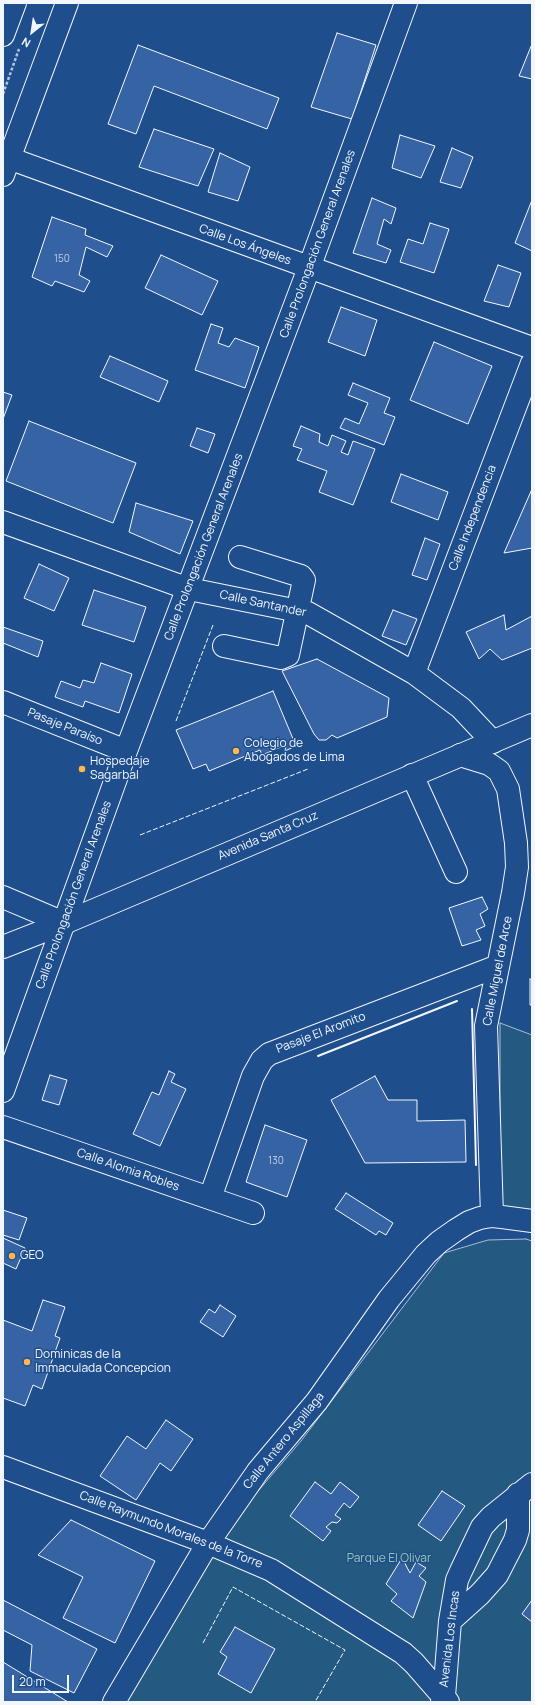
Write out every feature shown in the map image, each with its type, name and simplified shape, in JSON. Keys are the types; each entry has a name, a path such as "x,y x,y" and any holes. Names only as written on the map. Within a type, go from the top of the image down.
{"street":[{"path":"3,35 15,3"},
{"path":"5,164 67,3"},
{"name":"Calle Prolongación General Arenales","path":"3,1091 126,751 189,589 406,3"},
{"name":"Calle Los Ángeles","path":"5,164 309,268 532,348"},
{"name":"Calle Independencia","path":"414,673 532,363"},
{"name":"Calle Santander","path":"3,522 189,589 308,613 414,673 461,708 493,742"},
{"path":"224,646 281,658 288,655 304,580 301,576 240,557"},
{"name":"Pasaje Paraíso","path":"3,702 126,751"},
{"name":"Avenida Santa Cruz","path":"3,947 64,923 532,725"},
{"name":"Calle Miguel de Arce","path":"460,755 489,764 499,771 508,789 516,843 516,867 513,893 488,1013 486,1040 492,1216"},
{"path":"412,775 456,872"},
{"path":"3,897 64,923"},
{"name":"Pasaje El Aromito","path":"210,1198 253,1076 262,1060 269,1054 498,966"},
{"name":"Calle Alomia Robles","path":"3,1127 253,1213"},
{"path":"492,1216 532,1221"},
{"name":"Calle Antero Aspillaga","path":"114,1702 208,1543 258,1471 317,1401 389,1299 426,1254 439,1242 469,1222 492,1216"},
{"name":"Calle Raymundo Morales de la Torre","path":"3,1467 208,1543 271,1570 389,1643 414,1663 444,1700"},
{"path":"450,1621 480,1594 496,1575 515,1540 525,1489"},
{"name":"Avenida Los Incas","path":"444,1700 450,1621 457,1580 475,1539 482,1527 491,1516 525,1489"}],"green space":[{"path":"500,1023 532,1035 532,1213 500,1206"},
{"name":"Parque El Olivar","path":"526,1239 532,1241 532,1702 115,1702 234,1519 301,1441 444,1253 488,1240"}],"building":[{"path":"337,33 376,45 352,119 311,107"},
{"path":"532,44 532,79 519,76"},
{"path":"138,45 279,98 267,129 154,86 136,134 108,124"},
{"path":"154,129 214,149 198,186 139,167"},
{"path":"400,135 435,146 421,178 392,168"},
{"path":"452,148 473,157 461,188 440,182"},
{"path":"220,153 250,167 238,201 208,192"},
{"path":"372,198 396,208 391,224 384,219 377,244 391,250 386,263 353,253"},
{"path":"532,200 532,251 515,243"},
{"path":"52,217 86,229 85,235 113,246 107,257 86,247 79,275 90,281 84,292 55,281 52,286 32,277"},
{"path":"430,223 449,229 434,273 400,262 408,239 423,244"},
{"path":"161,255 218,281 202,315 145,288"},
{"path":"498,265 521,273 509,307 484,301"},
{"path":"341,307 377,320 365,356 328,342"},
{"path":"211,324 223,328 218,343 229,347 235,338 259,347 245,388 195,370"},
{"path":"434,342 492,366 468,424 410,400"},
{"path":"110,356 168,381 159,402 100,377"},
{"path":"353,383 390,398 384,413 395,417 384,445 340,428 345,418 359,424 368,403 348,395"},
{"path":"3,392 12,395 3,419"},
{"path":"29,421 136,463 113,523 6,481"},
{"path":"301,426 320,434 319,442 328,446 332,435 346,441 341,452 348,455 353,441 375,449 353,505 319,492 327,471 297,460 302,449 293,446"},
{"path":"197,428 215,434 208,453 190,446"},
{"path":"401,474 448,492 438,520 391,502"},
{"path":"532,489 532,548 504,553"},
{"path":"136,503 193,521 180,554 129,532"},
{"path":"425,538 440,544 427,580 412,575"},
{"path":"39,564 69,578 54,611 24,598"},
{"path":"94,590 146,607 134,642 82,625"},
{"path":"393,610 417,619 406,645 382,636"},
{"path":"504,615 506,630 532,616 532,648 502,660 490,649 479,659 466,632"},
{"path":"3,627 43,641 38,657 3,643"},
{"path":"317,659 389,698 387,717 337,738 332,735 326,740 319,740 314,734 282,671"},
{"path":"101,663 132,674 119,713 85,701 83,707 55,697 61,681 80,688 83,680 94,683"},
{"path":"273,691 296,746 285,751 286,745 262,755 260,750 209,771 206,764 193,769 176,730"},
{"path":"482,897 488,909 480,914 485,926 476,930 481,940 462,946 449,908"},
{"path":"530,979 532,980 532,1005 530,1005"},
{"path":"169,1071 175,1074 171,1082 186,1089 160,1146 133,1134 152,1092 159,1095"},
{"path":"50,1075 67,1080 59,1105 42,1100"},
{"path":"375,1076 388,1100 417,1100 417,1121 465,1120 466,1162 365,1163 331,1100"},
{"path":"265,1125 307,1140 287,1197 246,1182"},
{"path":"346,1193 393,1223 386,1235 379,1231 376,1235 335,1209"},
{"path":"3,1210 27,1218 19,1240 3,1235"},
{"name":"GEO","path":"3,1238 25,1248 16,1269 3,1263"},
{"name":"Dominicas de la Immaculada Concepcion","path":"43,1300 65,1307 55,1336 60,1338 42,1389 33,1385 25,1406 3,1398 3,1320 32,1331"},
{"path":"220,1305 236,1316 223,1337 200,1322 209,1309 215,1313"},
{"path":"166,1420 193,1439 171,1471 160,1463 136,1500 100,1476 127,1436 146,1449"},
{"path":"315,1482 331,1494 340,1482 359,1497 350,1508 344,1503 335,1515 341,1519 337,1523 332,1522 326,1527 331,1531 323,1541 290,1516"},
{"path":"442,1491 465,1506 441,1541 418,1525"},
{"path":"71,1520 155,1561 115,1643 63,1618 83,1577 38,1555"},
{"path":"402,1558 410,1573 416,1562 426,1568 419,1576 426,1582 413,1618 391,1601 397,1594 386,1584"},
{"path":"3,1600 97,1649 74,1693 30,1671 32,1645 3,1630"},
{"path":"532,1600 532,1622 522,1614"},
{"path":"235,1627 275,1649 251,1693 218,1674 227,1657 220,1652"},
{"path":"3,1662 68,1702 3,1702"}],"fence":[{"path":"176,721 213,625"},
{"path":"140,835 308,769"},
{"path":"203,1643 233,1587 345,1650 315,1702"}],"wall":[{"path":"318,1056 457,1001"},
{"path":"472,1009 476,1165"}],"place":[{"name":"Colegio de Abogados de Lima","path":"236,751"},
{"name":"Hospedaje Sagarbal","path":"82,769"},
{"name":"GEO","path":"12,1256"},
{"name":"Dominicas de la Immaculada Concepcion","path":"27,1362"}]}
